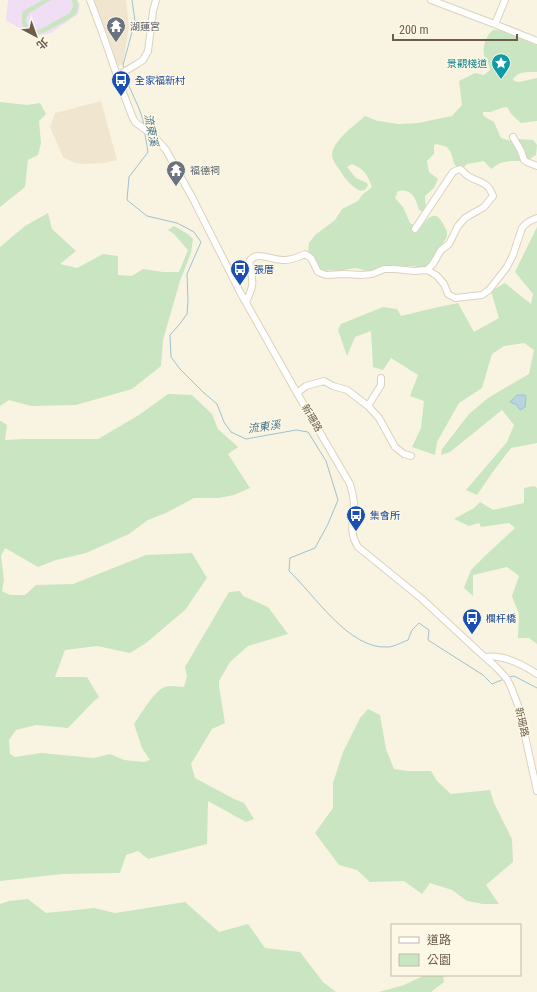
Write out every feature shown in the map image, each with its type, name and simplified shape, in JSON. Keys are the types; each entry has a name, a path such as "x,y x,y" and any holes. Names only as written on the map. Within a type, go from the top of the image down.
{"street":[{"path":"90,0 119,75 143,60 148,50 151,23 156,0"},
{"path":"431,0 537,41"},
{"path":"495,24 505,0"},
{"name":"新珊路","path":"119,75 135,122 154,136 166,150 246,302 350,484 354,504 352,533 358,547 422,599 507,679 519,708 537,792"},
{"path":"513,137 524,160 537,166"},
{"path":"415,229 453,172 457,170 460,169 468,176 486,184 491,191 493,196 484,207 465,218 458,226 449,244 441,250 433,264 427,270"},
{"path":"246,302 251,292 253,282 249,262 251,258 256,256 286,260 305,254 311,258 318,272 326,275 372,274 384,269 414,271 427,270 436,275 444,284 448,294 455,298 482,295 489,290 507,267 524,224 537,218"},
{"path":"368,406 381,385 381,378"},
{"path":"297,393 306,386 324,381 333,386 347,390 368,406 379,418 395,447 404,454 411,456"},
{"path":"485,657 497,656 512,660 537,674"}],"shaded area":[{"path":"8,0 77,0 80,5 78,14 51,33 36,36 6,20"},
{"path":"93,0 126,0 129,27 123,64 117,67 112,48"},
{"path":"101,101 117,160 104,163 86,164 75,163 63,157 50,127 55,113"}],"green space":[{"path":"43,0 51,0 29,13 26,22 30,28 39,30 70,13 73,6 72,0 77,0 78,9 75,15 42,33 29,33 24,28 22,22 23,11"},
{"path":"493,30 516,34 537,45 537,72 520,73 513,79 514,81 519,82 537,78 537,121 521,123 511,114 508,108 505,107 490,112 483,112 483,115 494,122 501,138 514,142 518,142 518,139 533,140 537,145 536,155 526,161 510,161 500,163 491,169 484,161 467,164 462,169 455,165 451,153 447,147 436,144 434,145 434,154 427,161 429,172 438,179 434,188 425,196 426,213 419,210 415,198 407,191 398,191 395,198 403,207 410,223 420,228 426,220 433,216 440,219 445,226 447,233 445,241 440,247 441,257 433,265 424,269 413,266 386,267 370,272 356,268 321,272 308,253 309,243 315,235 335,220 342,209 358,201 362,195 372,187 365,173 360,168 352,164 347,167 356,178 367,183 368,185 366,189 361,191 347,181 332,156 335,145 344,134 365,116 378,121 398,124 418,123 452,116 462,105 459,81 475,73 484,75 490,70 489,64 485,58 484,47 486,39"},
{"path":"0,102 27,105 40,103 46,114 39,121 41,143 38,155 28,160 25,187 0,207"},
{"path":"48,213 52,229 76,251 60,264 77,268 103,254 118,256 118,275 132,276 143,269 163,272 179,272 188,250 174,234 168,230 174,226 188,234 193,239 191,253 180,281 163,340 161,366 132,389 76,405 31,406 9,400 0,406 0,247 25,226"},
{"path":"537,227 537,443 511,448 477,495 466,490 507,442 514,425 502,410 450,452 441,455 442,449 469,414 488,398 529,374 534,350 524,343 504,346 492,354 482,388 459,403 437,442 435,455 412,447 421,428 424,401 410,396 418,375 391,358 383,370 373,367 371,331 355,337 347,356 338,330 341,324 383,307 397,309 401,316 458,303 474,332 499,318 491,291 505,283 531,304 533,294 515,272"},
{"path":"168,394 192,395 212,414 218,429 238,447 228,454 250,488 234,495 219,498 194,498 166,513 148,520 129,534 86,553 56,560 38,567 5,548 1,556 4,580 2,591 10,595 25,595 36,585 73,584 146,555 192,553 207,578 185,610 146,643 130,653 97,646 65,650 55,677 87,677 99,697 68,728 36,725 16,730 9,740 10,754 15,757 41,753 94,758 110,754 124,760 144,762 150,760 142,748 134,724 148,703 161,689 170,686 184,687 187,676 185,667 229,592 240,591 243,596 268,607 288,634 248,646 230,662 219,681 225,723 212,729 191,764 195,778 244,803 254,819 246,822 208,801 207,844 148,859 138,851 126,855 120,873 62,874 0,881 0,421 7,425 5,440 98,439 139,415"},
{"path":"534,486 537,488 537,644 529,638 518,638 519,614 512,596 519,576 507,567 473,575 473,596 464,588 471,570 515,528 509,523 481,527 479,523 469,526 454,519 474,508 480,502 493,510 524,503 524,488"},
{"path":"368,709 380,715 386,749 394,769 408,771 431,771 437,781 451,794 490,790 494,803 512,839 513,862 486,885 499,904 483,904 467,901 452,890 430,883 422,894 404,881 370,882 357,870 339,865 315,833 333,808 333,783 343,752 360,718"},
{"path":"28,899 46,913 94,908 115,913 185,902 219,932 248,924 265,948 300,952 323,982 336,992 0,992 0,904 9,901"},
{"path":"423,976 443,976 444,982 431,992 379,992 404,985"}],"water":[{"path":"517,395 525,395 526,399 525,407 520,410 517,405 510,402"}],"waterway":[{"name":"流東溪","path":"124,68 123,65 135,21 132,0"},
{"name":"流東溪","path":"125,74 144,125"},
{"name":"流東溪","path":"145,134 148,152 129,177 127,200 147,216 177,223 194,232 201,242 187,274 187,314 170,335 171,357 180,369 217,404 224,422 231,432 246,439 296,430 308,432 326,461 338,500 328,524 315,548 290,558 289,571 333,619 360,640 374,646 393,646 408,640 412,630 419,623 429,630 428,640 483,675 492,684 504,679"},
{"name":"流東溪","path":"509,677 514,676 537,688"}],"place":[{"name":"湖蓮宮","path":"116,43"},
{"name":"景觀棧道","path":"501,80"},
{"name":"全家福新村","path":"121,97"},
{"name":"福德祠","path":"176,187"},
{"name":"張厝","path":"240,286"},
{"name":"集會所","path":"356,532"},
{"name":"欄杆橋","path":"472,635"}]}
